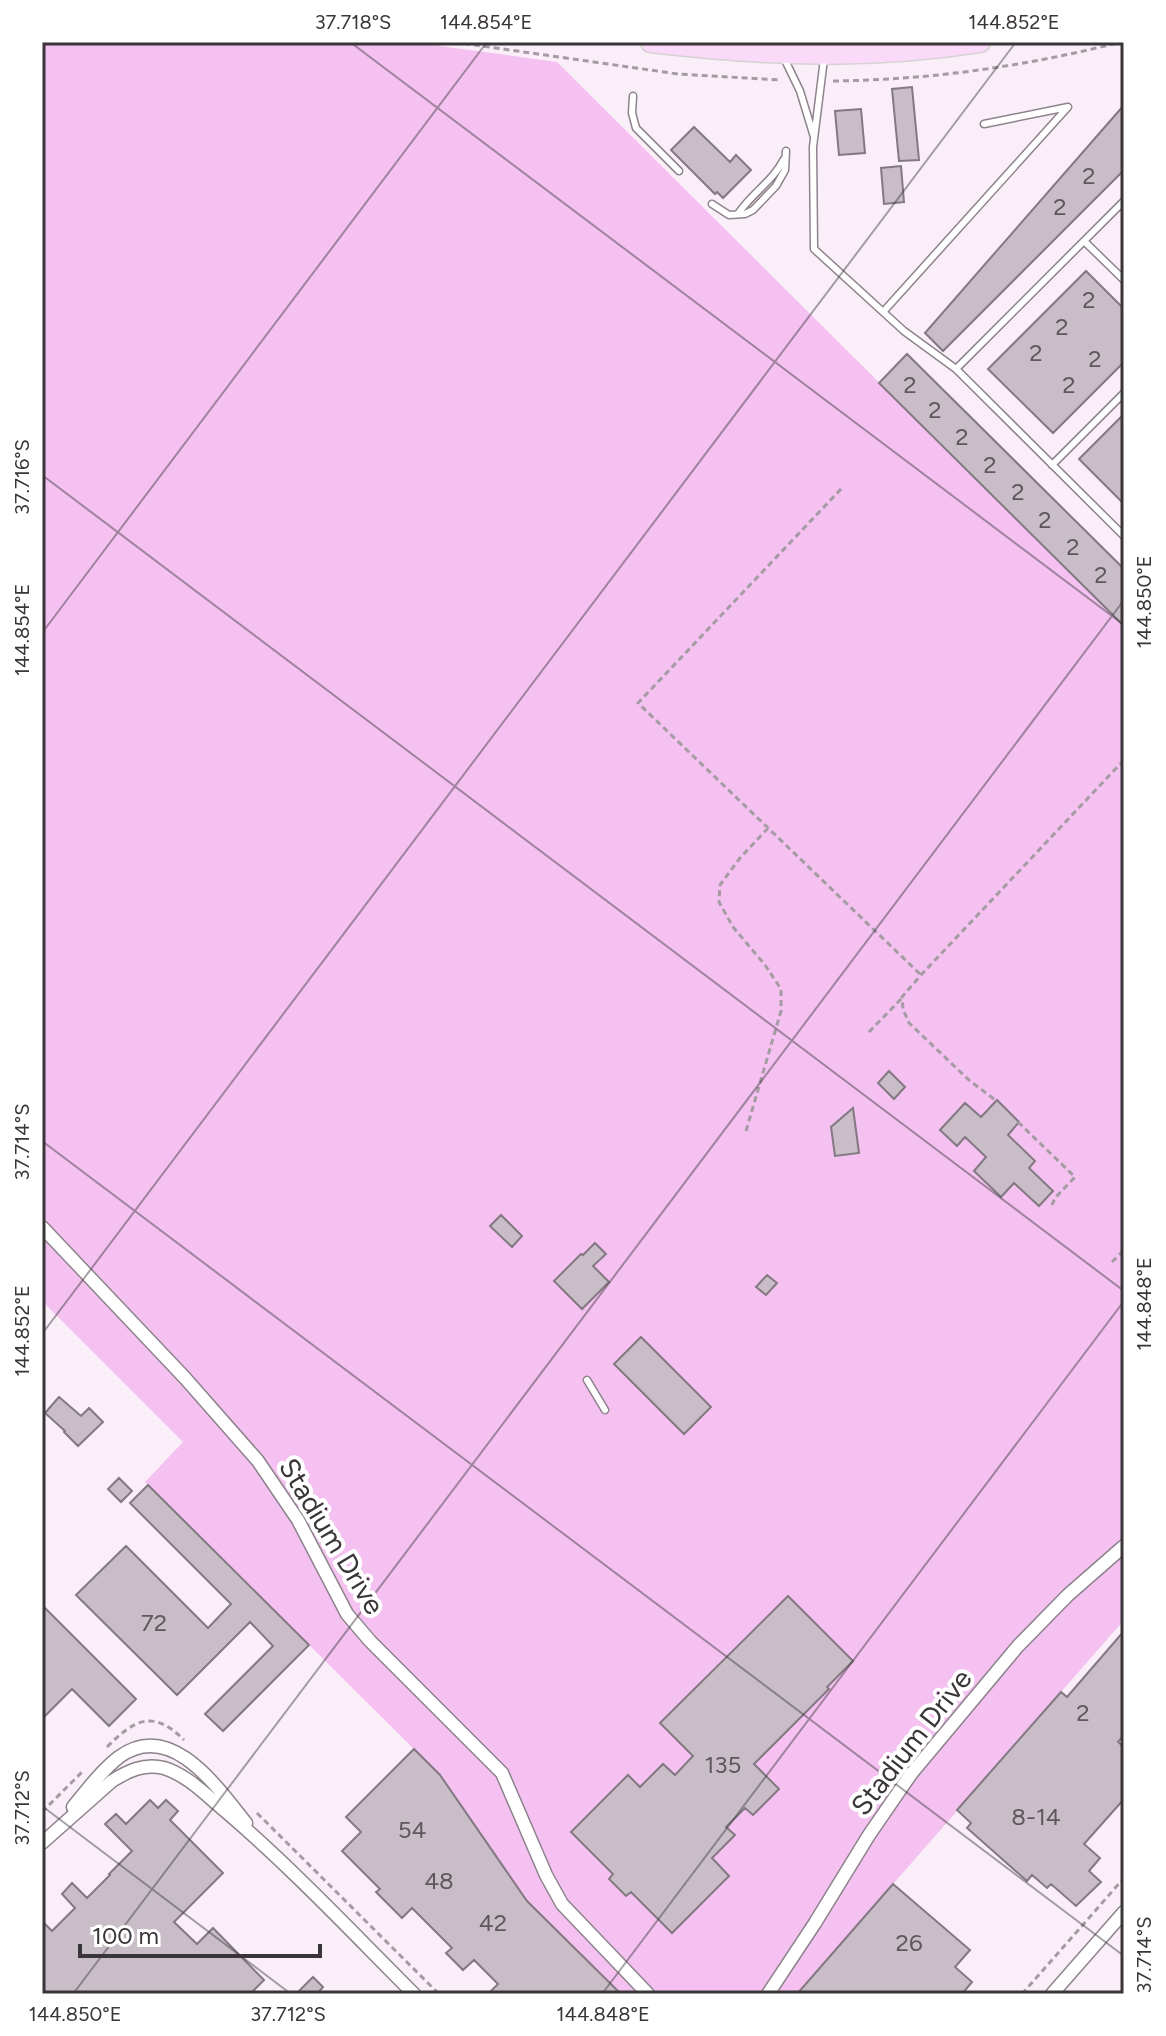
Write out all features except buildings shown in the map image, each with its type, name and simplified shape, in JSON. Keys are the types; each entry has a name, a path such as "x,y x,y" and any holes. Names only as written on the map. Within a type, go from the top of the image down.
{"main road":[{"path":"651,42 781,54 824,48 902,51 980,42"}],"street":[{"name":"Stadium Drive","path":"42,1227 185,1378 258,1461 298,1520 347,1614 502,1773 546,1875 562,1904 648,1994"},
{"name":"Stadium Drive","path":"768,1994 911,1774 1018,1646 1068,1595 1124,1546"},
{"path":"45,1840 110,1765 144,1746 173,1750 186,1757 229,1801 264,1844"},
{"path":"45,1840 112,1781 132,1769 165,1768 190,1782 264,1844 414,1994"},
{"path":"1052,1994 1124,1912"}],"lane":[{"path":"824,48 815,141 814,249 904,331 956,369 1124,536"},
{"path":"781,54 800,91 815,141"},
{"path":"633,96 632,113 636,128 679,171"},
{"path":"883,312 1068,107 984,124"},
{"path":"712,204 729,215 753,210 776,186 785,170 786,151"},
{"path":"956,369 1124,201"},
{"path":"1084,241 1124,280"},
{"path":"1052,465 1124,393"},
{"path":"587,1380 605,1410"}],"path":[{"path":"841,489 638,703 921,975"},
{"path":"869,1032 1123,761"},
{"path":"746,1131 781,1011 781,989 733,927 719,902 720,885 769,827"},
{"path":"902,997 909,1023 970,1081 994,1099"},
{"path":"1018,1122 1075,1177 1052,1205"},
{"path":"1112,1262 1124,1250"},
{"path":"1022,1994 1124,1878"}],"shaded area":[{"path":"42,42 411,42 557,62 1124,626 1124,1620 797,1994 621,1994 527,1901 440,1775 145,1482 183,1442 42,1301"}]}
